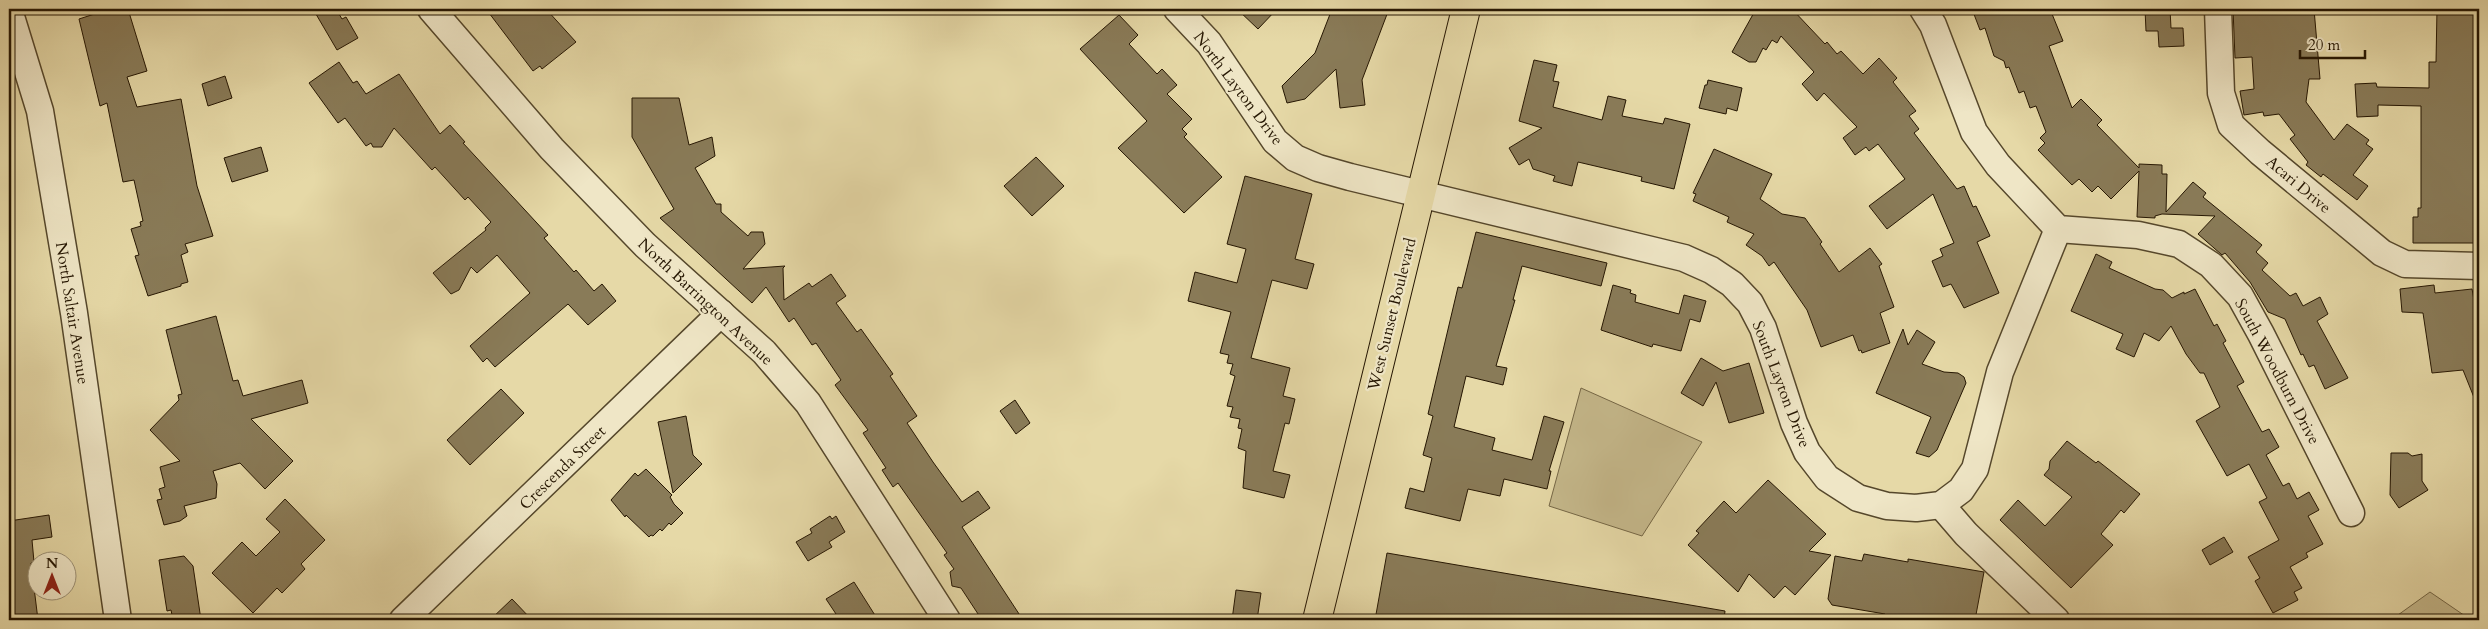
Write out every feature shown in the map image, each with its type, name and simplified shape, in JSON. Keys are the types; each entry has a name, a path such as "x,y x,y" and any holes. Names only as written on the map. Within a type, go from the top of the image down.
{"main road":[{"name":"West Sunset Boulevard","path":"1317,620 1466,9"}],"street":[{"name":"North Barrington Avenue","path":"431,9 552,149 645,245 764,352 808,402 947,620"},
{"name":"North Layton Drive","path":"1177,9 1209,43 1275,141 1295,158 1318,168 1420,194"},
{"path":"1923,9 1933,25 1974,132 1998,165 2058,229 2000,372 1975,469 1961,490 1941,505 1966,534 2056,620"},
{"name":"Acari Drive","path":"2218,9 2221,93 2231,125 2260,152 2382,253 2405,264 2479,266"},
{"name":"North Saltair Avenue","path":"9,10 40,111 74,313 118,620"},
{"name":"South Layton Drive","path":"1420,194 1684,258 1711,270 1732,284 1750,303 1763,328 1794,423 1807,452 1827,478 1858,498 1887,506 1916,508 1941,505"},
{"name":"South Woodburn Drive","path":"2058,229 2138,235 2179,244 2211,265 2240,296 2351,513"},
{"name":"Crescenda Street","path":"403,620 721,313"}],"shaded area":[{"path":"1581,388 1702,442 1642,536 1549,506"},
{"path":"2430,592 2471,620 2391,620"}],"building":[{"path":"110,9 128,9 147,71 127,77 137,107 181,99 197,186 213,236 185,244 188,252 181,255 188,282 148,296 135,256 139,255 131,229 141,226 140,222 143,221 134,180 123,182 107,103 100,106 79,19"},
{"path":"313,9 336,9 342,19 346,17 358,38 337,50"},
{"path":"486,9 546,9 576,42 542,69 540,66 533,71"},
{"path":"1237,9 1277,9 1258,29"},
{"path":"1332,9 1389,9 1362,80 1365,105 1340,108 1336,69 1305,99 1287,103 1282,86 1315,53"},
{"path":"1756,9 1792,9 1825,44 1827,42 1837,54 1841,51 1863,74 1879,58 1897,78 1893,82 1916,111 1909,116 1919,129 1914,133 1957,189 1964,186 1973,207 1976,206 1990,236 1977,242 1999,293 1964,308 1951,284 1943,287 1932,261 1943,256 1940,249 1954,243 1933,194 1887,229 1869,206 1905,179 1878,144 1869,151 1866,147 1855,155 1843,138 1857,127 1824,93 1817,101 1802,84 1814,72 1781,36 1777,43 1772,40 1766,50 1763,48 1756,62 1749,62 1732,52"},
{"path":"1972,9 2050,9 2063,41 2049,46 2072,108 2081,99 2102,120 2097,125 2139,168 2139,164 2162,165 2162,174 2167,174 2166,212 2193,182 2206,193 2203,197 2262,245 2256,252 2268,263 2262,270 2290,296 2296,293 2303,306 2320,297 2328,314 2317,321 2348,378 2325,389 2314,365 2309,367 2303,354 2301,355 2285,319 2268,312 2250,282 2225,253 2222,255 2198,234 2215,216 2162,214 2155,216 2155,218 2137,217 2139,171 2111,199 2098,186 2092,192 2079,179 2072,185 2038,150 2045,143 2040,138 2046,132 2036,106 2030,108 2024,91 2019,93 2009,67 2006,68 2004,61 1994,56 1985,28 1980,30"},
{"path":"2145,9 2170,9 2171,28 2183,28 2184,46 2159,47 2158,31 2146,31"},
{"path":"2233,9 2314,9 2320,79 2309,79 2306,102 2334,140 2347,124 2369,140 2366,144 2373,149 2353,175 2368,186 2357,200 2323,174 2321,177 2306,165 2308,162 2290,139 2295,135 2279,114 2264,116 2263,112 2244,115 2240,91 2254,89 2252,57 2235,58"},
{"path":"2437,9 2479,10 2479,230 2477,230 2477,243 2413,243 2413,217 2418,217 2418,208 2421,208 2421,106 2378,105 2378,116 2357,117 2355,84 2376,83 2377,87 2429,88 2429,62 2436,62"},
{"path":"1119,15 1138,35 1129,44 1157,74 1162,69 1177,85 1167,94 1192,119 1182,129 1187,134 1184,137 1222,177 1184,213 1118,148 1147,121 1080,49"},
{"path":"1534,60 1557,65 1553,81 1559,82 1553,107 1602,120 1608,96 1626,100 1622,116 1663,124 1665,118 1690,124 1674,189 1641,181 1642,177 1578,162 1572,186 1553,181 1555,176 1533,169 1529,159 1519,165 1509,148 1542,128 1519,121"},
{"path":"339,62 353,83 357,81 366,94 399,74 440,134 450,125 465,142 463,143 548,235 544,238 574,272 576,270 594,291 602,284 616,301 588,325 568,304 495,367 487,358 483,362 470,346 530,293 497,255 477,273 471,267 459,290 451,294 433,273 486,230 485,228 491,222 468,197 465,200 435,167 432,170 394,128 382,147 373,147 371,143 366,146 345,118 338,123 309,83"},
{"path":"225,76 232,98 208,106 202,84"},
{"path":"1708,80 1742,88 1737,111 1727,108 1726,114 1699,108"},
{"path":"632,98 679,98 689,145 712,137 715,156 695,168 716,204 721,204 721,212 748,236 751,232 763,232 765,244 743,269 785,266 783,268 784,300 809,283 812,287 831,274 846,296 836,303 857,332 861,329 893,374 890,376 917,416 907,423 933,462 962,502 978,491 990,508 962,527 1023,620 982,620 961,588 952,586 950,572 954,569 944,555 947,553 898,483 893,487 882,470 886,468 863,433 868,430 835,385 841,380 816,343 812,345 794,318 789,322 766,287 752,303 660,218 674,209 632,137"},
{"path":"261,147 268,171 232,182 224,158"},
{"path":"1714,149 1772,174 1760,199 1782,214 1805,218 1822,242 1820,244 1839,272 1870,248 1882,264 1879,266 1894,307 1880,313 1890,343 1862,353 1861,350 1859,351 1853,335 1821,347 1807,310 1774,262 1769,266 1762,256 1746,245 1754,234 1727,222 1729,217 1693,201 1696,194 1693,193"},
{"path":"1036,157 1064,186 1032,216 1004,186"},
{"path":"1245,176 1312,194 1295,259 1314,264 1307,289 1272,280 1251,358 1290,368 1283,396 1295,399 1289,424 1285,423 1273,471 1290,475 1284,498 1243,488 1246,451 1238,448 1242,429 1238,428 1240,419 1230,417 1233,407 1227,406 1235,376 1230,374 1233,364 1227,363 1229,355 1220,353 1231,312 1188,301 1195,272 1237,283 1246,249 1227,244"},
{"path":"1476,232 1607,263 1601,286 1522,266 1513,300 1515,300 1496,366 1507,368 1503,385 1466,376 1454,427 1495,438 1492,450 1532,460 1544,416 1564,422 1549,471 1551,471 1547,489 1504,479 1500,496 1468,489 1460,521 1405,508 1410,488 1424,492 1432,458 1423,455 1433,416 1428,414 1458,287 1462,288"},
{"path":"2096,254 2112,262 2109,268 2155,289 2163,290 2172,298 2195,289 2214,326 2217,324 2226,341 2223,343 2244,382 2237,386 2262,432 2269,429 2279,447 2266,455 2283,486 2289,483 2297,499 2309,492 2319,510 2308,516 2323,544 2306,553 2308,557 2290,567 2302,588 2294,592 2298,600 2273,613 2255,581 2260,578 2248,557 2279,540 2259,502 2267,498 2249,464 2227,476 2196,421 2220,407 2204,373 2200,373 2186,354 2171,326 2159,341 2144,333 2134,357 2116,349 2123,334 2071,311"},
{"path":"1613,285 1631,290 1630,293 1636,295 1635,302 1679,314 1684,295 1706,301 1700,322 1690,319 1681,351 1653,344 1652,347 1601,330"},
{"path":"2434,285 2435,293 2472,289 2474,300 2479,300 2479,410 2463,370 2432,373 2423,313 2402,312 2400,289"},
{"path":"216,316 233,381 238,380 243,396 302,380 308,403 251,419 293,461 265,489 240,463 213,471 217,484 216,498 184,506 187,516 180,521 164,525 157,500 162,499 159,489 165,487 160,467 180,461 150,430 179,400 178,395 182,394 166,330"},
{"path":"1903,329 1908,345 1917,330 1935,342 1922,364 1944,372 1958,373 1964,377 1966,383 1937,450 1929,457 1916,453 1931,417 1876,393"},
{"path":"1701,358 1723,371 1749,363 1764,413 1729,423 1716,382 1703,406 1681,393"},
{"path":"501,389 524,413 470,465 447,440"},
{"path":"1015,400 1030,423 1016,434 1000,411"},
{"path":"686,416 693,455 702,464 673,493 658,422"},
{"path":"2067,441 2096,463 2098,461 2140,494 2124,513 2121,510 2101,534 2113,545 2071,588 2000,520 2018,500 2045,526 2072,497 2044,475 2049,469 2050,461"},
{"path":"2391,453 2408,453 2412,456 2422,454 2422,481 2428,490 2399,508 2390,495"},
{"path":"646,469 672,495 670,497 674,504 683,513 671,525 669,523 662,531 660,529 653,536 649,537 626,515 625,517 611,500 635,473 638,476"},
{"path":"1768,480 1826,534 1809,551 1831,555 1795,595 1785,586 1774,598 1749,574 1738,592 1688,545 1699,533 1696,531 1724,501 1736,513"},
{"path":"285,499 325,540 301,564 305,569 282,593 277,588 253,613 212,573 242,542 256,556 280,532 266,519"},
{"path":"49,515 52,537 32,540 33,552 28,552 28,602 36,602 38,620 9,620 9,521"},
{"path":"830,516 832,519 836,516 845,532 829,542 832,547 808,561 796,542 812,533 810,529"},
{"path":"2224,537 2233,552 2210,565 2202,550"},
{"path":"1387,553 1725,611 1724,620 1375,620"},
{"path":"1864,554 1908,562 1908,559 1984,572 1975,620 1884,620 1885,614 1832,605 1828,599 1835,556 1862,561"},
{"path":"184,556 193,566 201,620 173,620 171,610 167,611 159,560"},
{"path":"854,582 878,620 840,620 826,599"},
{"path":"1236,590 1261,593 1257,620 1232,620"},
{"path":"512,599 532,620 490,620"}]}
